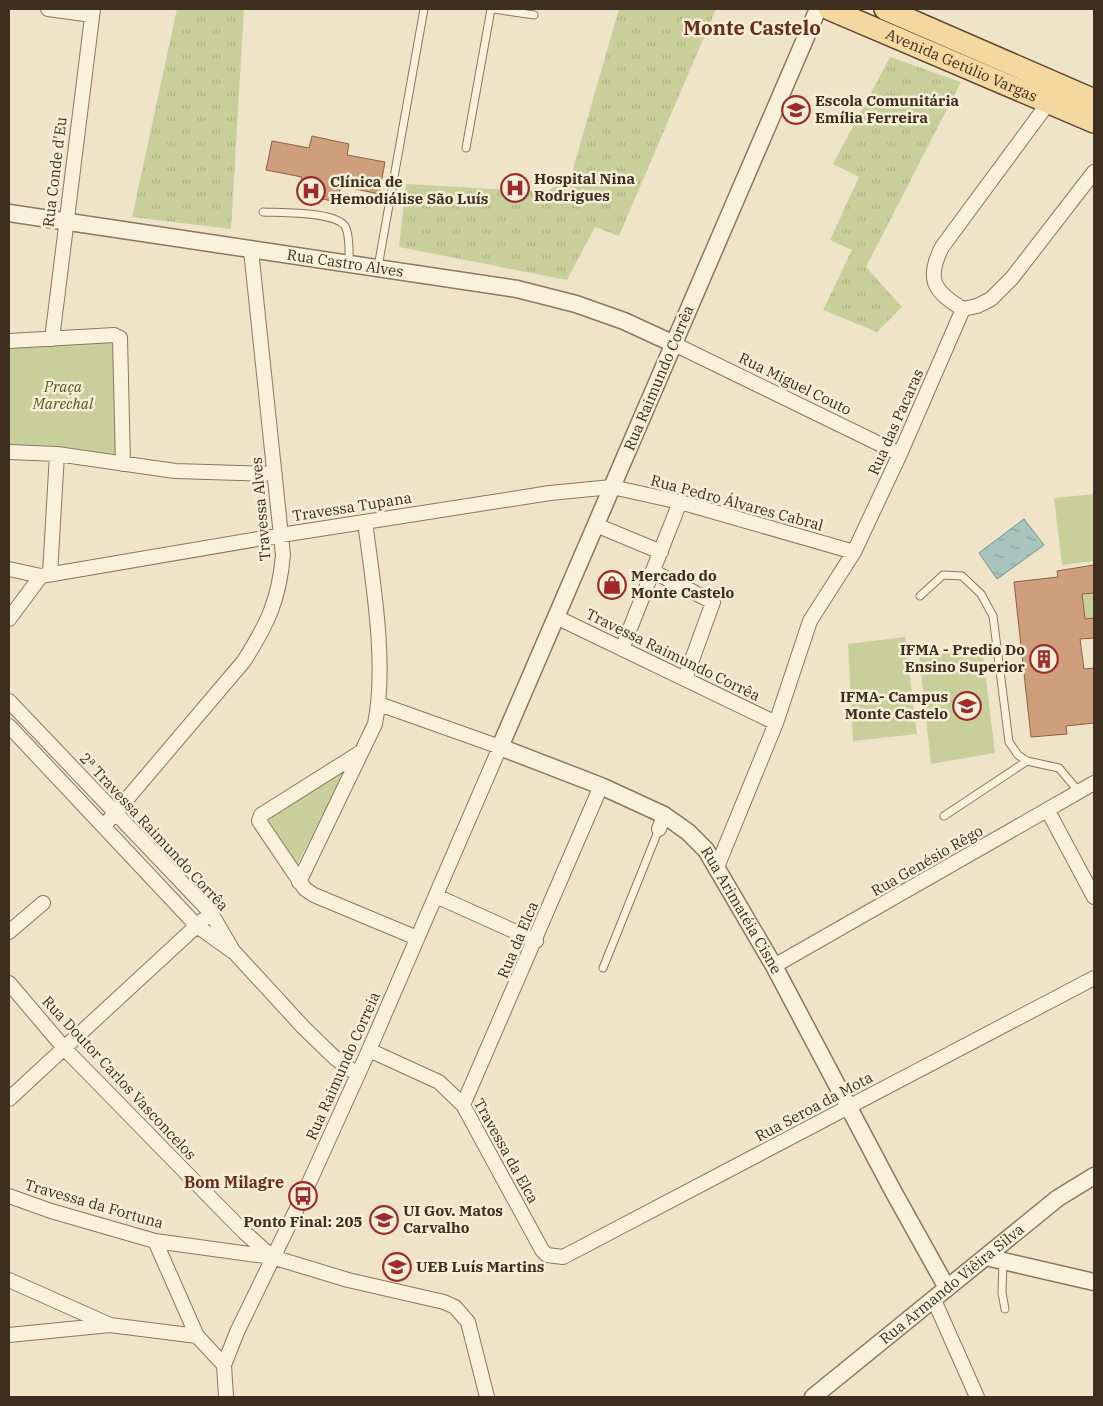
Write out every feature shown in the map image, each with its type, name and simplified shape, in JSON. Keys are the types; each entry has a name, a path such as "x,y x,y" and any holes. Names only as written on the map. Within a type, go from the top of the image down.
{"main road":[{"name":"Avenida Getúlio Vargas","path":"829,9 1094,122"},
{"name":"Avenida Getúlio Vargas","path":"885,9 1094,100"},
{"path":"902,40 942,48 948,45 951,38"}],"street":[{"path":"48,9 92,12"},
{"name":"Rua Raimundo Corrêa","path":"500,747 818,9"},
{"name":"Rua Conde d'Eu","path":"52,339 92,12"},
{"path":"1048,102 942,247 932,272 938,289 947,300 963,309 977,306 991,299 1012,278 1094,172"},
{"name":"Rua Castro Alves","path":"9,213 517,289 576,304 624,321 674,344"},
{"name":"Travessa Alves","path":"104,826 244,661 262,633 280,587 284,555 251,250"},
{"name":"Rua das Pacaras","path":"717,867 776,723 810,622 854,552 900,454 963,309"},
{"path":"9,341 114,334 120,338 123,464"},
{"name":"Rua Miguel Couto","path":"674,344 900,454"},
{"path":"9,452 58,454 175,471 275,474"},
{"path":"9,619 46,575 58,454"},
{"name":"Rua Pedro Álvares Cabral","path":"612,487 680,502 854,552"},
{"name":"Travessa Tupana","path":"9,569 46,575 281,535 550,493 612,487"},
{"path":"622,649 654,572 680,502"},
{"path":"300,882 375,724 379,704 376,614 365,522"},
{"path":"596,525 661,552"},
{"path":"654,572 713,602 685,679"},
{"name":"Travessa Raimundo Corrêa","path":"556,617 776,723"},
{"name":"2ª Travessa Raimundo Corrêa","path":"9,701 211,913 235,953"},
{"name":"Rua Arimatéia Cisne","path":"379,704 500,747 601,786 662,822 688,832 706,850 774,966 850,1106 893,1191 947,1288"},
{"name":"2ª Travessa Raimundo Corrêa","path":"9,726 197,926 235,953"},
{"name":"Rua Raimundo Correia","path":"226,1397 224,1365 237,1332 303,1196 358,1075 500,747"},
{"path":"362,751 260,818 263,828 300,882 314,895 417,938"},
{"name":"Rua Genésio Rêgo","path":"774,966 1094,783"},
{"name":"Rua da Elca","path":"463,1105 536,941 601,786"},
{"path":"1048,811 1094,897"},
{"path":"436,896 536,941"},
{"path":"9,932 43,904"},
{"path":"9,1099 211,913"},
{"path":"235,953 304,1028 335,1058 358,1075"},
{"name":"Rua Seroa da Mota","path":"548,1255 563,1257 597,1241 1094,978"},
{"name":"Rua Doutor Carlos Vasconcelos","path":"9,983 65,1049 243,1231 272,1257"},
{"name":"Travessa da Elca","path":"369,1050 439,1082 463,1105 542,1250 548,1255"},
{"name":"Rua Armando Viêira Silva","path":"813,1397 1058,1198 1094,1176"},
{"name":"Travessa da Fortuna","path":"9,1196 51,1211 155,1241 272,1257 348,1280 434,1298 455,1307 468,1322 487,1397"},
{"path":"155,1241 197,1336 224,1365"},
{"path":"986,1257 1094,1282"},
{"path":"9,1280 110,1325"},
{"path":"934,1300 977,1397"},
{"path":"9,1335 110,1325 197,1336"}],"lane":[{"path":"378,268 424,9"},
{"path":"466,148 492,9 534,14"},
{"path":"263,212 330,216 341,221 346,229 349,264"},
{"path":"920,596 943,575 962,576 981,594 992,616 1009,742 1018,755 1027,761 1059,768 1079,792"},
{"path":"944,816 1027,761"},
{"path":"602,968 662,822"},
{"path":"1003,1260 1002,1293 1006,1309"}],"green space":[{"path":"177,9 244,9 231,229 132,217"},
{"path":"619,9 716,9 619,236 595,227 567,280 399,247 406,184 546,192 571,176"},
{"path":"890,57 961,82 866,267 902,307 877,332 823,310 852,250 830,240 859,177 833,164"},
{"name":"Praça Marechal","path":"116,339 119,457 9,448 9,344"},
{"path":"1094,494 1094,561 1062,565 1054,498"},
{"path":"1094,593 1094,618 1085,619 1082,594"},
{"path":"905,637 917,734 853,741 848,644"},
{"path":"982,646 995,753 931,764 919,653"},
{"path":"348,765 296,867 261,818"}],"water":[{"path":"1024,519 1044,545 997,579 979,553"}],"building":[{"path":"312,136 349,144 347,155 385,162 379,194 341,186 337,202 298,194 302,177 266,170 272,141 309,148"},
{"path":"1094,565 1094,593 1082,594 1085,619 1094,618 1094,638 1080,639 1084,669 1094,668 1094,723 1066,726 1067,734 1031,737 1014,582 1058,577 1057,571"}],"place":[{"name":"Escola Comunitária Emília Ferreira","path":"796,110"},
{"name":"Hospital Nina Rodrigues","path":"515,188"},
{"name":"Clínica de Hemodiálise São Luís","path":"311,191"},
{"name":"Mercado do Monte Castelo","path":"612,585"},
{"name":"IFMA - Predio Do Ensino Superior","path":"1044,659"},
{"name":"IFMA- Campus Monte Castelo","path":"967,706"},
{"name":"Ponto Final: 205","path":"303,1196"},
{"name":"UI Gov. Matos Carvalho","path":"384,1220"},
{"name":"UEB Luís Martins","path":"397,1267"}],"district":[{"name":"Monte Castelo","path":"752,28"},
{"name":"Bom Milagre","path":"234,1182"}]}
